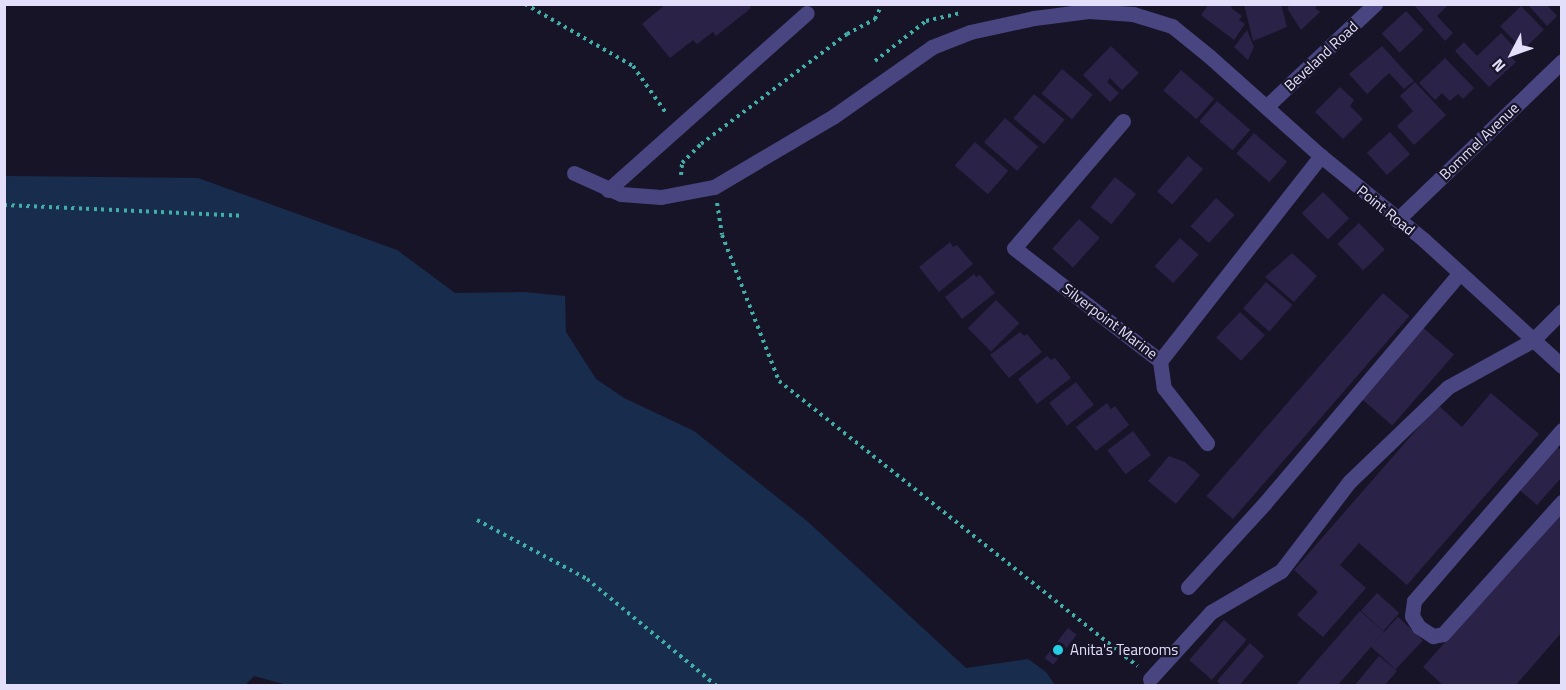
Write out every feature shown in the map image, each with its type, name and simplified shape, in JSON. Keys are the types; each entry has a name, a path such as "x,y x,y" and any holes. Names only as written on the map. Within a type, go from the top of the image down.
{"street":[{"name":"Beveland Road","path":"1266,107 1375,4"},
{"name":"Point Road","path":"574,173 608,190 661,197 714,187 834,116 932,47 970,32 1089,11 1133,14 1172,26 1209,56 1321,156 1460,273 1562,366"},
{"path":"608,190 807,13"},
{"name":"Bommel Avenue","path":"1397,220 1562,61"},
{"name":"Silverpoint Marine","path":"1123,121 1014,248 1160,361 1321,156"},
{"path":"1188,587 1264,504 1460,273"},
{"path":"1150,679 1211,612 1281,572 1349,482 1448,387 1533,340 1562,311"},
{"path":"1160,361 1164,388 1208,443"},
{"path":"1562,430 1414,601 1412,616 1419,627 1433,636 1443,634 1562,502"}],"path":[{"path":"525,4 633,66 693,152"},
{"path":"678,194 682,163 693,152 847,34 875,19 882,4"},
{"path":"714,187 722,235 779,381 1150,679"},
{"path":"4,205 243,216"},
{"path":"477,519 587,579 717,686"}],"water":[{"path":"5,176 198,178 397,250 455,293 524,292 565,296 566,332 596,379 624,398 694,431 807,521 966,668 1028,659 1046,672 1055,685 291,686 254,676 244,686 5,685"}],"building":[{"path":"666,4 748,4 751,8 716,36 713,32 697,44 693,40 670,58 642,24"},
{"path":"1209,4 1233,4 1231,8 1242,16 1239,20 1245,24 1234,40 1201,15"},
{"path":"1244,4 1281,4 1287,27 1253,41"},
{"path":"1291,4 1319,4 1315,8 1320,12 1301,30 1287,8"},
{"path":"1413,4 1449,4 1437,16 1453,33 1445,41"},
{"path":"1546,4 1557,16 1547,26 1529,6"},
{"path":"1521,6 1544,30 1523,50 1500,26"},
{"path":"1406,11 1424,30 1400,53 1382,34"},
{"path":"1247,30 1254,47 1248,60 1234,47"},
{"path":"1501,33 1515,48 1508,54 1516,62 1489,87 1455,51 1464,42 1477,56"},
{"path":"1111,46 1139,73 1122,90 1110,78 1107,82 1119,93 1110,102 1083,75"},
{"path":"1382,46 1414,81 1404,89 1389,73 1367,94 1349,74"},
{"path":"1445,58 1474,88 1463,99 1458,94 1450,101 1442,93 1435,100 1419,83"},
{"path":"1062,69 1093,95 1072,119 1041,94"},
{"path":"1181,70 1214,99 1196,119 1163,90"},
{"path":"1415,82 1446,115 1414,145 1397,126 1413,111 1400,96"},
{"path":"1340,87 1354,100 1350,106 1363,119 1343,139 1315,112"},
{"path":"1034,94 1065,120 1044,144 1013,119"},
{"path":"1217,101 1250,130 1232,150 1199,121"},
{"path":"1005,118 1038,147 1017,171 984,142"},
{"path":"1390,132 1410,154 1387,175 1367,153"},
{"path":"1254,133 1287,162 1269,182 1236,153"},
{"path":"975,142 1008,171 988,194 955,165"},
{"path":"1188,156 1203,169 1172,205 1157,191"},
{"path":"1115,177 1136,194 1111,224 1090,207"},
{"path":"1323,192 1349,218 1328,239 1302,213"},
{"path":"1216,198 1235,215 1209,243 1191,226"},
{"path":"1079,219 1100,238 1073,267 1052,249"},
{"path":"1359,223 1385,250 1363,270 1337,244"},
{"path":"1180,238 1199,255 1173,283 1155,266"},
{"path":"950,242 953,247 957,245 973,264 939,292 919,267"},
{"path":"1292,253 1317,276 1294,302 1265,277"},
{"path":"974,274 976,277 980,275 995,293 962,319 945,297"},
{"path":"1266,282 1292,305 1269,331 1243,308"},
{"path":"1383,293 1409,316 1233,519 1207,496"},
{"path":"996,300 1019,323 991,352 968,328"},
{"path":"1240,312 1265,335 1241,361 1216,338"},
{"path":"1420,325 1454,355 1392,425 1358,396"},
{"path":"1020,332 1024,336 1027,334 1042,352 1009,378 990,355"},
{"path":"1047,356 1051,360 1055,358 1071,378 1037,404 1018,379"},
{"path":"1076,382 1094,405 1067,426 1049,403"},
{"path":"1491,393 1539,434 1407,585 1359,543 1340,565 1366,588 1323,637 1297,615 1318,592 1294,570 1438,405 1462,427"},
{"path":"1107,403 1111,409 1115,406 1129,425 1096,451 1076,427"},
{"path":"1133,431 1151,455 1125,474 1107,450"},
{"path":"1553,444 1562,451 1562,477 1537,505 1515,486"},
{"path":"1169,456 1185,462 1200,475 1176,504 1148,481"},
{"path":"1562,509 1562,632 1515,686 1444,686 1423,667"},
{"path":"1377,593 1399,613 1383,631 1361,611"},
{"path":"1360,611 1384,632 1337,686 1295,686"},
{"path":"1398,617 1423,640 1396,669 1371,646"},
{"path":"1224,620 1247,640 1212,680 1189,660"},
{"name":"Anita's Tearooms","path":"1068,628 1077,635 1053,665 1045,658"},
{"path":"1250,643 1264,656 1239,686 1222,686 1217,681"},
{"path":"1379,656 1397,671 1384,686 1354,686"}],"place":[{"name":"Anita's Tearooms","path":"1058,650"}]}
